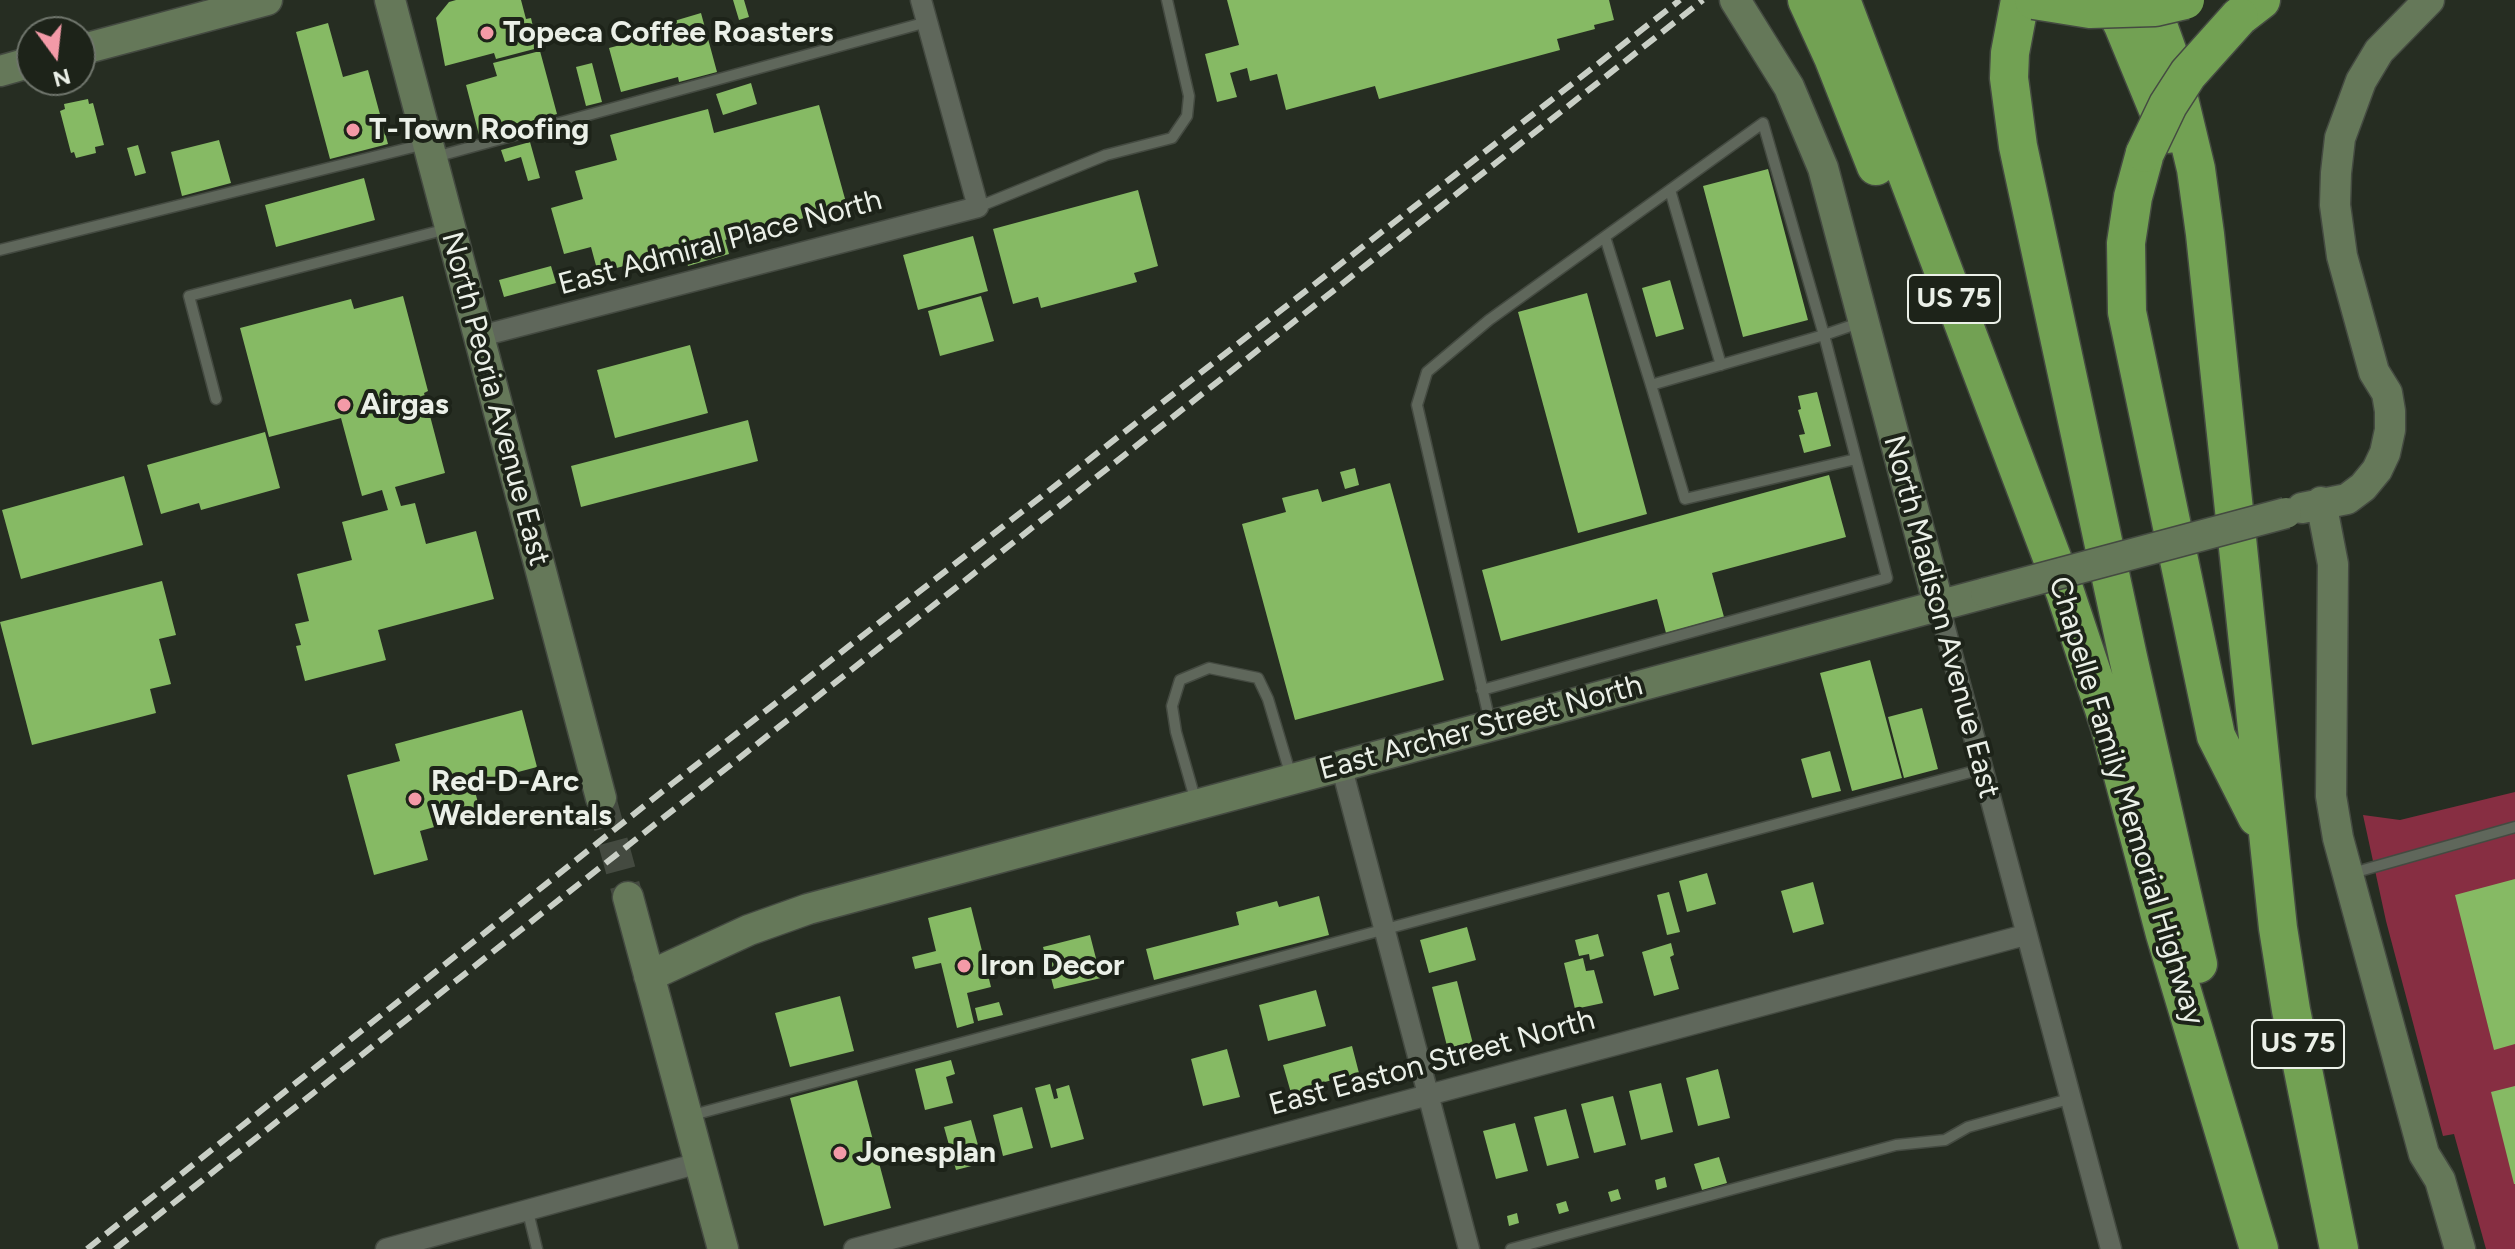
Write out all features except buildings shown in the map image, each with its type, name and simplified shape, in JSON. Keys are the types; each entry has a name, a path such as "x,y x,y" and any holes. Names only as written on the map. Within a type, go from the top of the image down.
{"highway":[{"path":"1799,0 1833,57"},
{"path":"1807,0 1833,57 1984,437 2065,592"},
{"name":"Chapelle Family Memorial Highway","path":"1841,0 2065,592 2110,727 2165,934 2256,1237"},
{"path":"2020,0 2010,53 2009,78 2018,146 2256,1237"},
{"path":"2034,0 2090,9 2155,7 2185,0"},
{"path":"2110,0 2154,98 2205,234"},
{"name":"US 75","path":"2149,0 2168,53 2188,127 2205,234 2268,837 2291,1010 2339,1249"},
{"path":"2250,8 2188,74 2168,105 2145,153 2133,197 2126,243 2127,312 2216,736 2268,837"}],"street":[{"path":"96,46 267,0"},
{"name":"North Peoria Avenue East","path":"390,0 601,798"},
{"path":"921,0 978,207"},
{"name":"North Madison Avenue East","path":"1735,0 1789,87 1823,168 2111,1249"},
{"name":"East Archer Street North","path":"649,976 749,930 808,909 2321,502 2347,499 2363,487 2377,470 2385,453 2390,411 2387,393 2374,372 2342,256 2335,205 2340,138 2361,81 2379,51 2429,0"},
{"name":"East Admiral Place North","path":"477,337 978,207"},
{"path":"2321,502 2333,564 2331,796 2347,874 2424,1154 2440,1180 2460,1249"},
{"path":"1341,765 1469,1249"},
{"path":"628,897 723,1249"},
{"name":"East Easton Street North","path":"854,1249 2025,935"},
{"path":"386,1249 699,1163"}],"lane":[{"path":"978,207 1106,155 1172,138 1187,116 1189,96 1167,0"},
{"path":"0,250 429,151 927,22"},
{"path":"1482,690 1887,578 1824,335 1763,123 1489,320 1427,372 1417,405 1482,690 1491,725"},
{"path":"1670,190 1721,365"},
{"path":"216,399 189,296 449,228"},
{"path":"1605,237 1685,499 1856,459"},
{"path":"1651,385 1864,322"},
{"path":"1197,803 1176,732 1172,706 1180,680 1209,668 1258,678 1268,699 1291,778"},
{"path":"687,1116 1982,769"},
{"path":"2347,874 2515,827"},
{"path":"1511,1249 1896,1145 1945,1140 1968,1127 2069,1099"},
{"path":"528,1212 537,1249"}],"shaded area":[{"path":"2515,792 2515,1249 2486,1249 2454,1134 2443,1136 2386,921 2363,815 2400,820"}],"tunnel":[{"path":"601,798 628,897"}],"railway":[{"path":"87,1249 673,783 1680,0"},
{"path":"115,1249 1703,0"}],"place":[{"name":"Topeca Coffee Roasters","path":"487,33"},
{"name":"T-Town Roofing","path":"353,130"},
{"name":"Airgas","path":"344,405"},
{"name":"Red-D-Arc Welderentals","path":"415,799"},
{"name":"Iron Decor","path":"964,966"},
{"name":"Jonesplan","path":"840,1153"}]}
